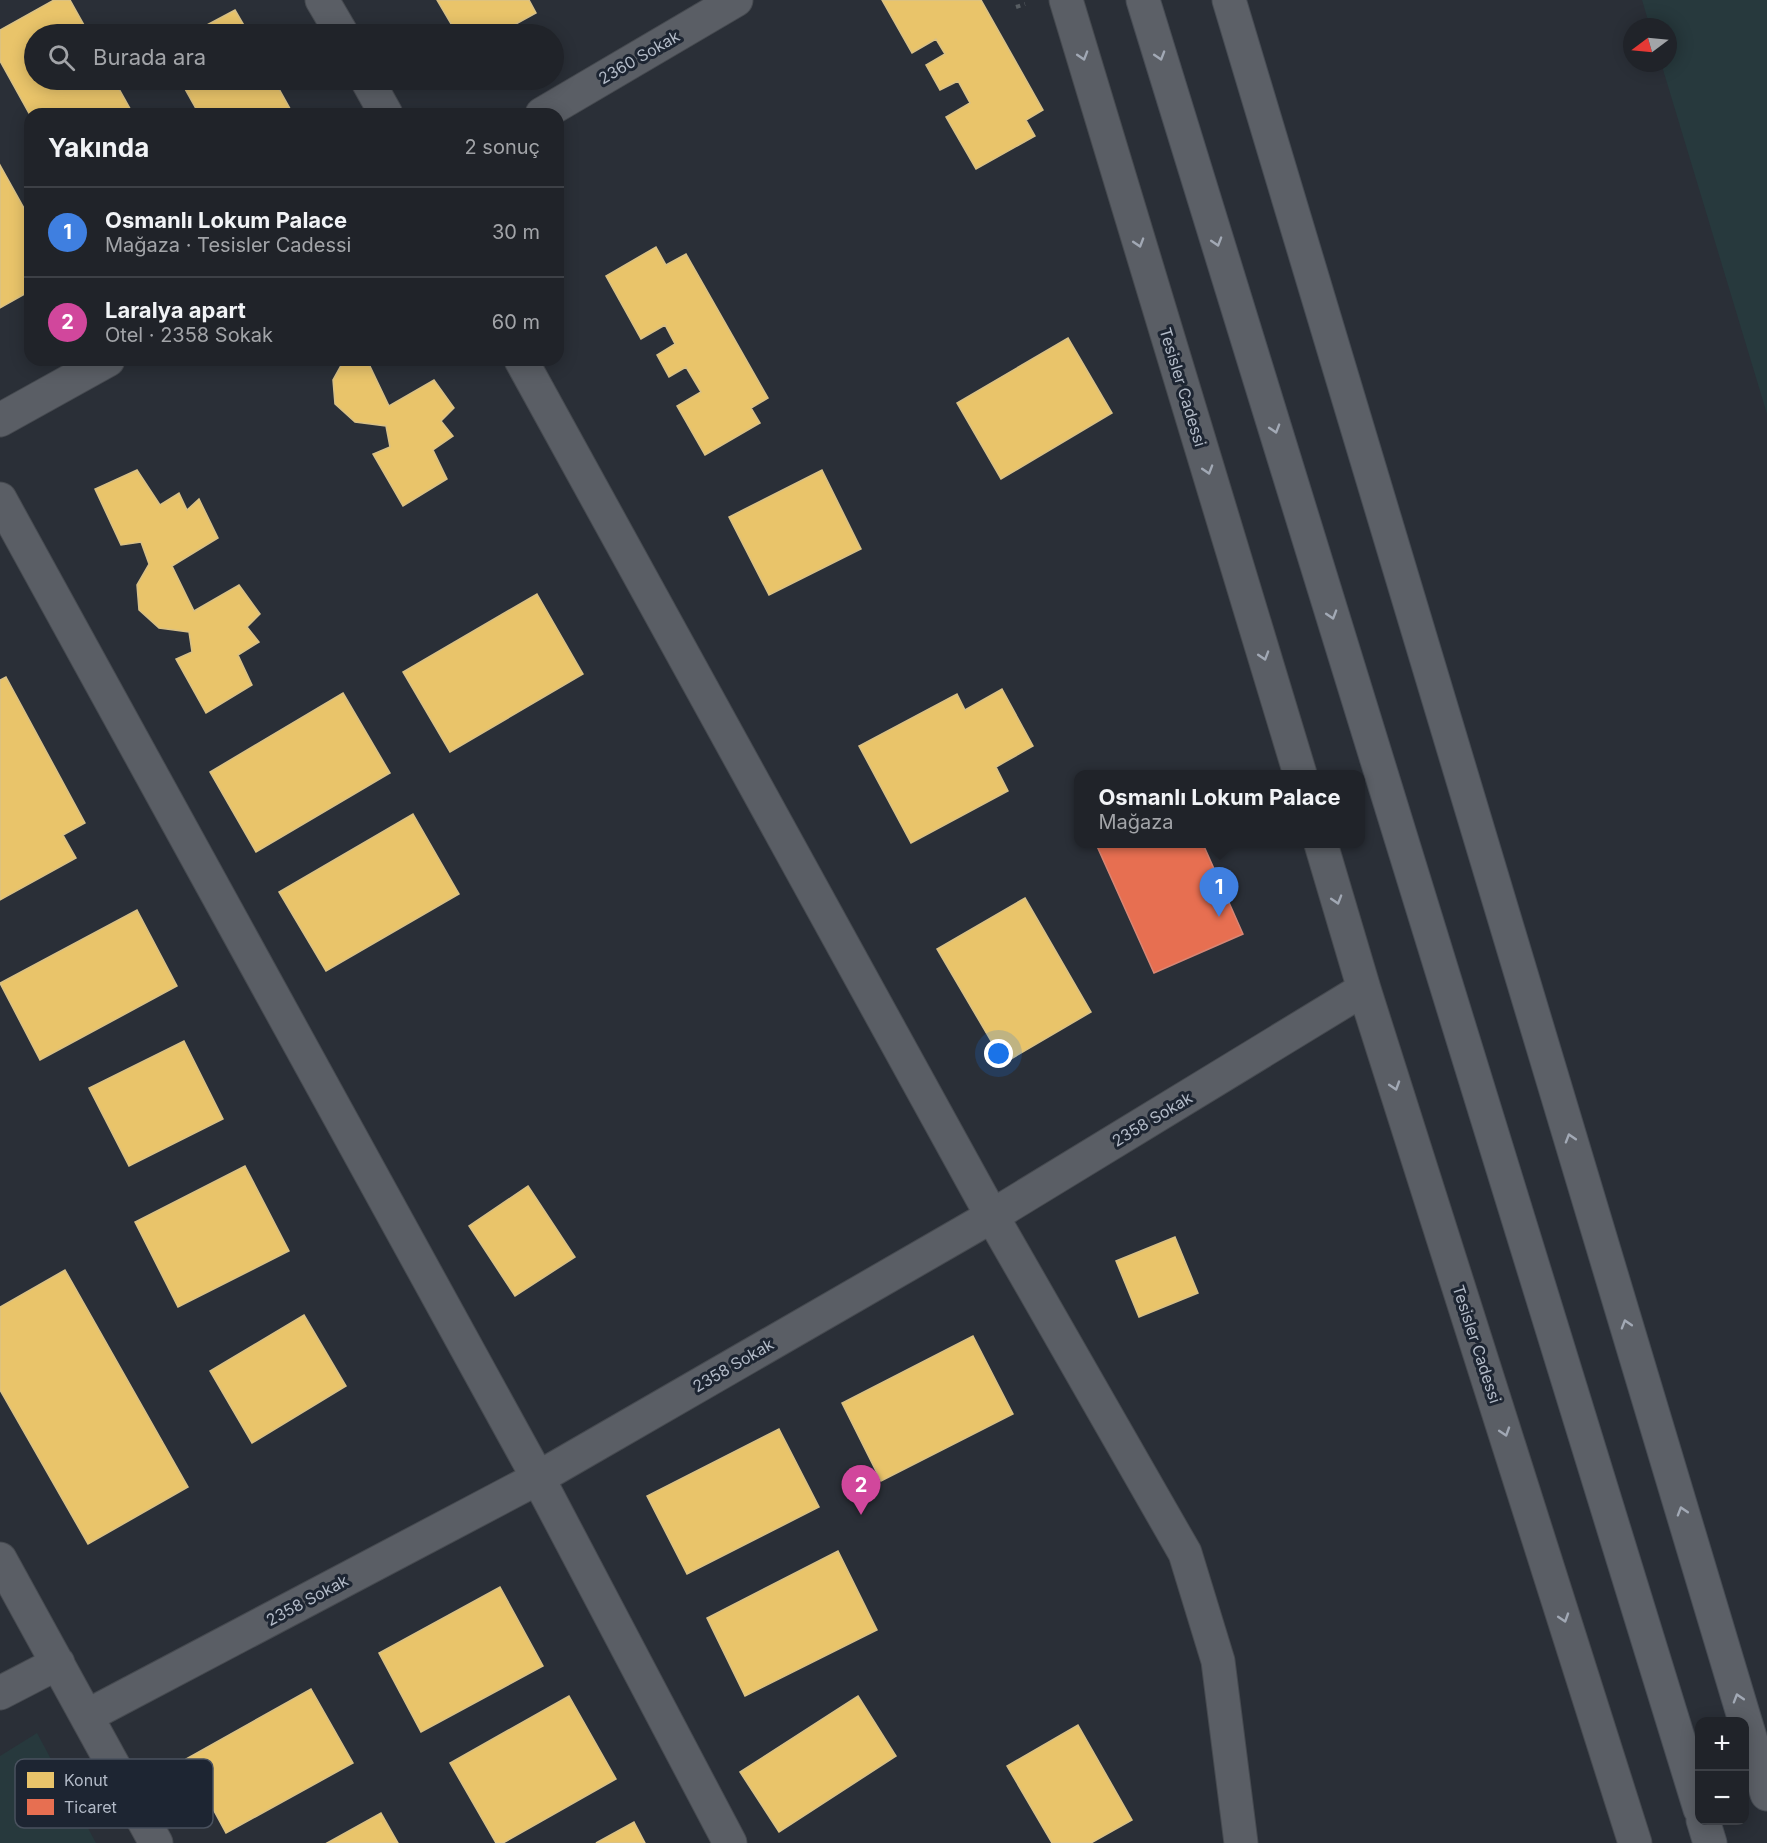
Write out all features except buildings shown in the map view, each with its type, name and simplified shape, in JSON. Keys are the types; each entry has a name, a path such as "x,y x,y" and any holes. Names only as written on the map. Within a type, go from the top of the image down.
{"main road":[{"path":"1143,0 1695,1793"},
{"path":"1229,0 1767,1794"},
{"path":"1704,1825 1710,1843"}],"street":[{"path":"322,0 336,24"},
{"name":"2360 Sokak","path":"552,108 736,0"},
{"name":"Tesisler Cadessi","path":"1066,0 1299,770"},
{"path":"373,90 383,108"},
{"path":"0,420 97,366"},
{"path":"524,366 992,1216 1185,1553 1218,1661 1242,1843"},
{"path":"0,499 538,1478 730,1843"},
{"name":"Tesisler Cadessi","path":"1322,848 1364,989 1635,1843"},
{"name":"2358 Sokak","path":"87,1716 538,1478 992,1216 1364,989"},
{"path":"0,1559 110,1759"},
{"path":"0,1693 58,1663"},
{"path":"148,1828 156,1843"}],"shaded area":[{"path":"1642,0 1767,0 1767,414 1664,72 1677,72 1677,18 1647,18"},
{"path":"37,1733 51,1759 15,1759 15,1828 88,1828 96,1843 0,1843 0,1756"}],"place":[{"name":"Osmanlı Lokum Palace","path":"1219,917"},
{"name":"Laralya apart","path":"861,1515"}]}
